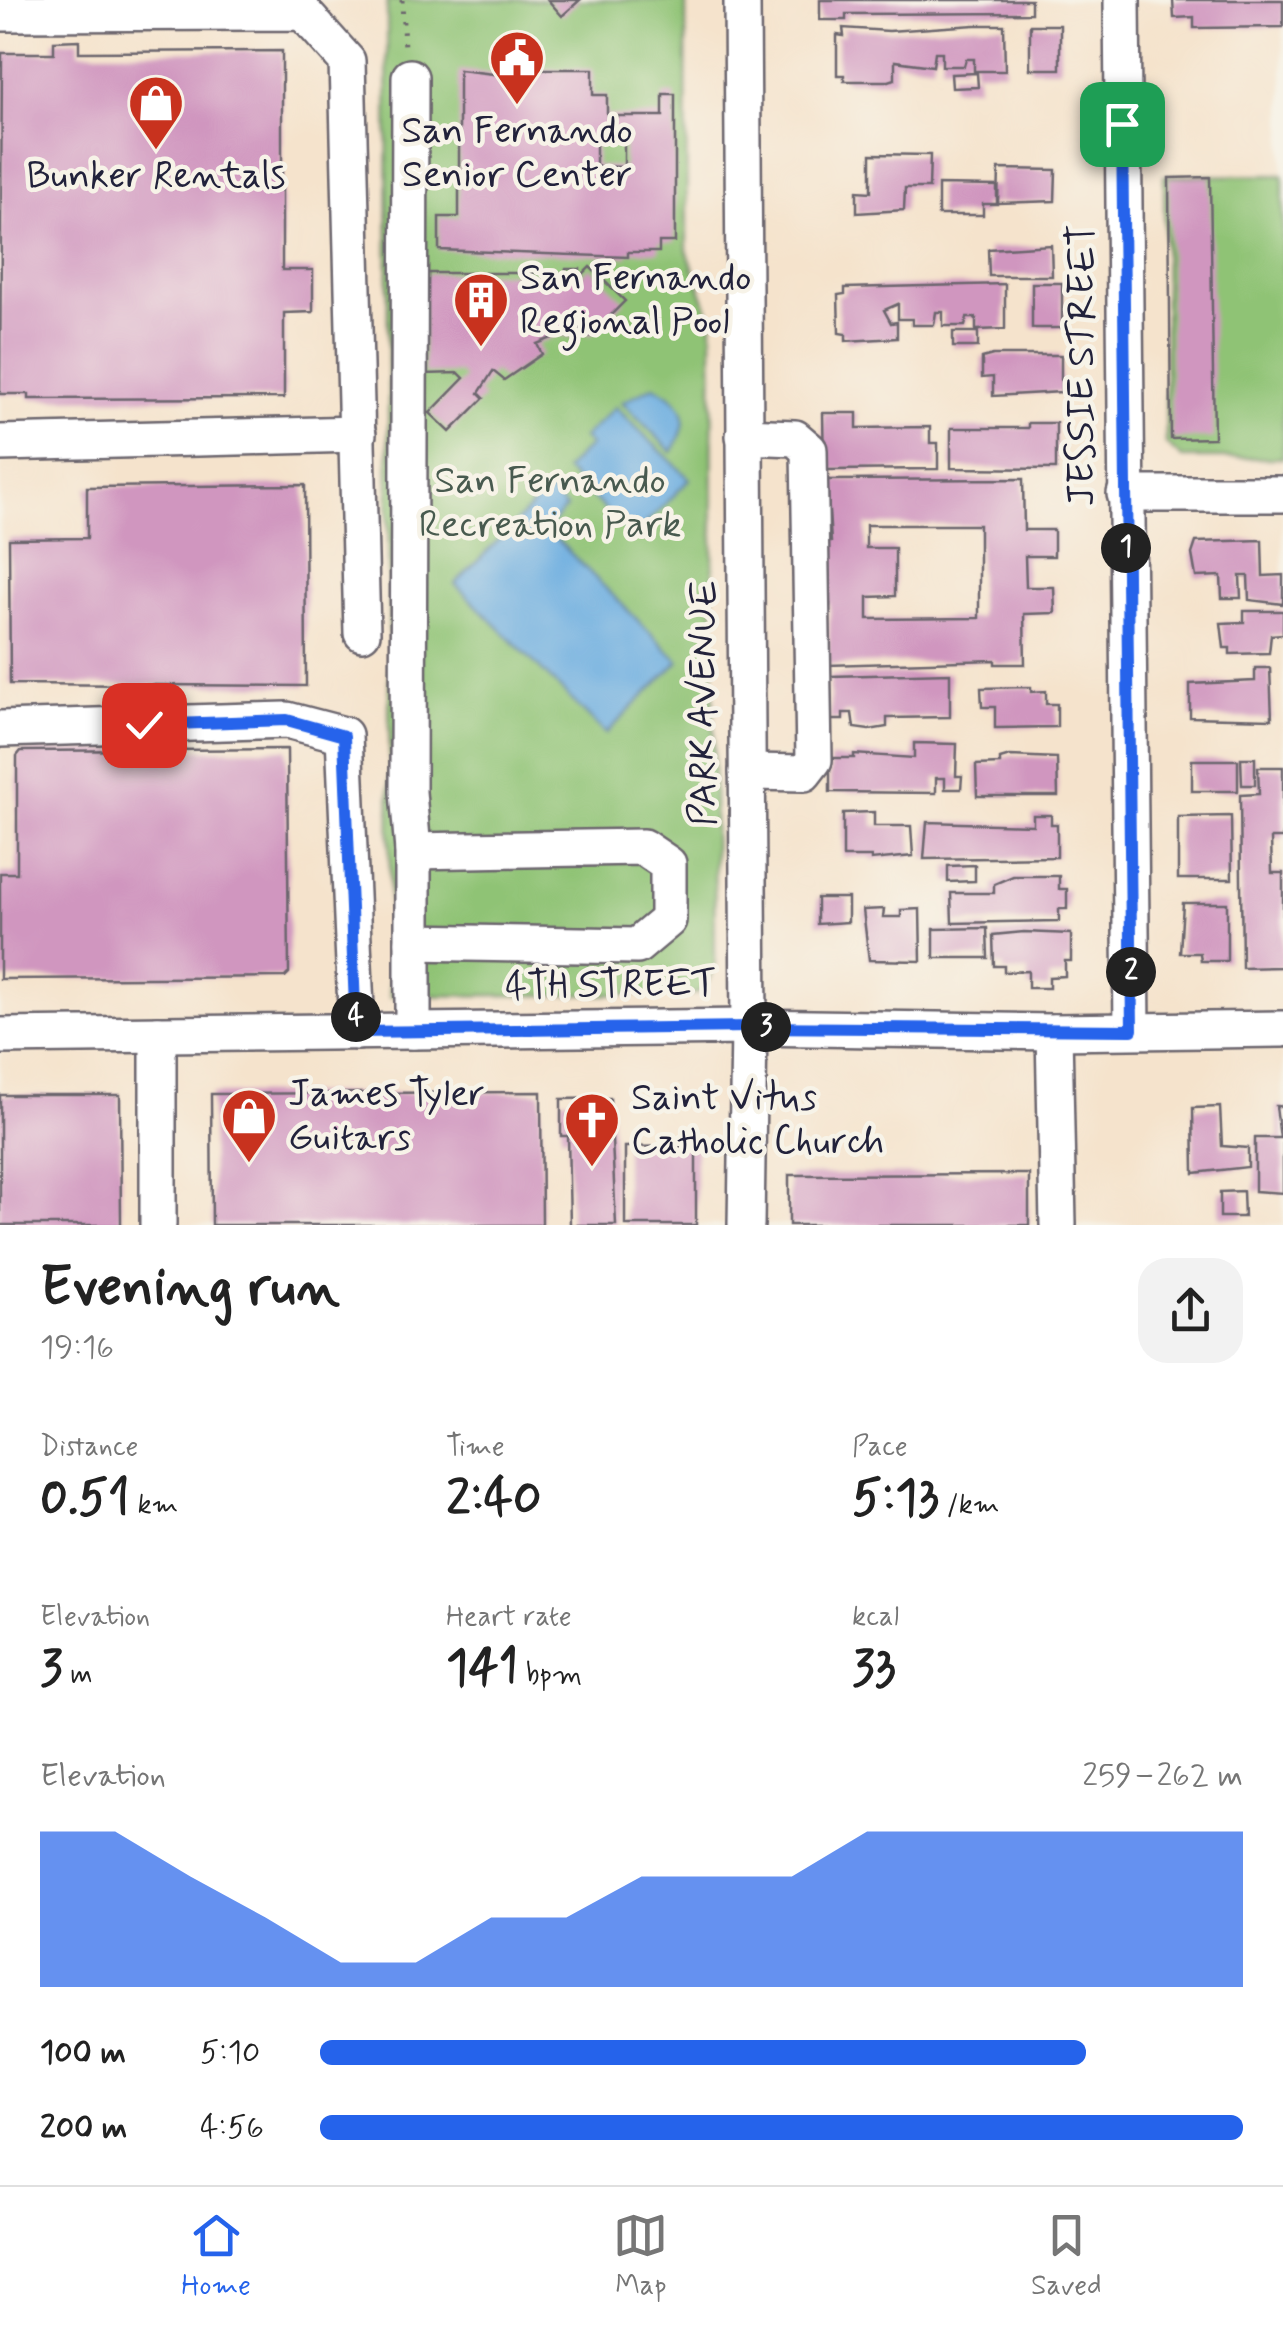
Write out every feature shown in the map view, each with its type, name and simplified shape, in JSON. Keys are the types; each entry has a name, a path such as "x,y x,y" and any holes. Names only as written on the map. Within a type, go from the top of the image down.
{"street":[{"name":"PARK AVENUE","path":"742,0 749,1027 746,1225"},
{"name":"JESSIE STREET","path":"1122,0 1132,1030"},
{"path":"0,13 303,12 347,61 362,633"},
{"path":"410,78 408,792 413,851 412,1031"},
{"path":"0,442 358,434"},
{"path":"744,436 795,438 809,450 814,760 804,773 747,772"},
{"path":"1125,494 1283,494"},
{"path":"0,729 287,720 344,736 356,1032"},
{"path":"413,851 643,847 668,864 668,920 637,946 413,942"},
{"name":"4TH STREET","path":"0,1036 749,1027 1054,1032 1283,1029"},
{"path":"1054,1032 1058,1225"},
{"path":"158,1034 158,1225"}],"path":[{"path":"402,0 403,46 410,78"}],"green space":[{"name":"San Fernando Recreation Park","path":"387,0 686,0 687,250 712,321 715,968 704,989 694,994 390,996"},
{"path":"1283,175 1283,458 1182,458 1166,444 1164,176"}],"water":[{"path":"654,386 674,399 683,414 682,431 672,452 622,402"},
{"path":"615,407 690,479 633,537 565,470 590,445 583,438"},
{"path":"548,490 566,508 546,529 679,661 606,734 455,584"}],"building":[{"path":"548,0 580,0 562,16"},
{"path":"820,0 1031,0 1031,13 846,14 846,20 820,20"},
{"path":"1173,0 1283,0 1283,27 1194,28 1194,17 1174,18"},
{"path":"1004,25 1005,71 974,71 974,59 966,59 964,66 942,66 942,52 935,52 933,66 895,61 895,79 889,81 844,81 844,75 837,75 837,35 844,36 843,28 889,31"},
{"path":"1030,25 1060,25 1060,69 1030,69"},
{"path":"79,40 79,52 282,51 282,270 313,270 313,312 284,313 284,398 29,399 29,394 0,394 2,53 54,53 54,41"},
{"path":"494,61 535,61 535,69 593,69 593,95 607,95 607,116 663,116 663,94 675,94 675,242 659,242 659,252 628,252 628,257 439,250 439,217 459,217 459,70 494,74","holes":["596,138 624,139 624,167 596,166"]},
{"path":"977,73 978,87 952,88 951,74"},
{"path":"871,154 930,155 929,188 905,188 904,210 857,213 857,191 871,192"},
{"path":"999,169 1056,170 1055,201 998,203"},
{"path":"1210,177 1214,438 1171,439 1169,178"},
{"path":"938,185 997,186 997,204 983,204 983,215 938,215"},
{"path":"1051,245 1052,276 989,276 988,249"},
{"name":"San Fernando Regional Pool","path":"590,267 625,301 590,336 580,325 577,338 559,335 537,344 542,354 504,380 493,371 479,393 484,398 450,432 430,413 464,378 459,373 424,374 423,280 429,273 565,273 566,269 580,269 580,277"},
{"path":"1032,283 1062,283 1062,328 1032,328"},
{"path":"1005,284 1005,329 976,330 976,318 967,318 965,326 943,326 943,312 936,312 934,325 912,325 912,319 898,319 898,304 884,310 891,323 897,322 897,338 846,341 846,334 839,333 838,295 845,294 845,288"},
{"path":"953,332 978,332 978,347 953,347"},
{"path":"1061,355 1061,392 993,396 993,377 982,378 982,358"},
{"path":"823,413 857,413 857,428 930,427 930,443 938,443 938,469 824,470"},
{"path":"1028,423 1056,423 1056,469 951,468 951,428 1028,428"},
{"path":"1023,479 1024,530 1054,530 1054,556 1025,556 1026,587 1054,587 1055,613 1024,614 1025,664 995,664 995,660 828,665 830,604 820,604 819,542 831,542 827,480","holes":["866,525 979,525 979,618 868,619 868,597 895,596 895,548 866,548"]},
{"path":"305,485 306,686 10,684 9,539 87,538 87,487"},
{"path":"1262,540 1263,576 1283,575 1283,604 1249,600 1248,576 1240,576 1241,598 1222,598 1221,576 1196,577 1192,554 1196,542"},
{"path":"1244,611 1283,611 1283,634 1271,635 1269,653 1230,654 1230,648 1224,648 1221,623 1244,622"},
{"path":"1255,668 1270,668 1272,719 1190,717 1190,684 1255,681"},
{"path":"950,673 950,717 887,718 887,727 869,730 854,728 852,713 843,713 843,720 830,720 830,676"},
{"path":"1031,687 1031,692 1046,691 1046,704 1057,704 1057,727 995,728 995,707 982,707 981,688"},
{"path":"914,743 957,744 956,776 962,776 961,789 945,789 945,778 936,778 936,793 830,792 830,758 854,758 854,754 914,758"},
{"path":"287,749 289,973 285,977 0,979 0,873 17,873 17,756 21,751"},
{"path":"1057,758 1058,796 977,796 976,765 1000,764 1000,759"},
{"path":"1241,758 1255,758 1255,785 1242,785"},
{"path":"1192,760 1238,760 1238,791 1192,791"},
{"path":"1258,767 1283,767 1283,838 1271,838 1272,873 1283,873 1283,967 1242,968 1240,795 1259,794"},
{"path":"874,812 874,826 911,826 913,856 871,860 843,857 843,813"},
{"path":"1033,815 1051,815 1051,824 1057,824 1057,857 924,859 927,822 1033,825"},
{"path":"1231,816 1232,879 1178,879 1178,817"},
{"path":"975,865 975,881 948,882 948,866"},
{"path":"1013,876 1059,876 1059,889 1067,889 1067,909 1059,909 1059,921 952,923 951,893 994,893 994,884"},
{"path":"817,898 848,898 848,922 817,924"},
{"path":"1183,903 1227,903 1227,961 1201,961 1200,953 1180,953"},
{"path":"884,909 883,917 901,917 901,910 920,909 921,961 869,960 863,910"},
{"path":"987,928 988,958 934,958 934,929"},
{"path":"1071,934 1071,961 1065,961 1065,976 1049,977 1049,988 1028,988 1028,971 1004,972 1004,966 994,966 993,935"},
{"path":"541,1092 542,1225 212,1225 211,1094"},
{"path":"0,1095 120,1095 121,1225 0,1225"},
{"name":"Saint Vitus Catholic Church","path":"610,1098 616,1225 570,1225 568,1136 561,1136 561,1099"},
{"path":"1276,1106 1283,1106 1283,1193 1255,1191 1255,1138 1280,1138"},
{"path":"1220,1107 1222,1146 1248,1148 1248,1167 1194,1173 1193,1108"},
{"path":"696,1146 696,1225 625,1225 625,1147"},
{"path":"1029,1174 1029,1225 789,1225 789,1175"},
{"path":"1243,1191 1244,1217 1220,1217 1220,1192"}],"place":[{"name":"San Fernando Senior Center","path":"517,107"},
{"name":"Bunker Rentals","path":"156,152"},
{"name":"San Fernando Regional Pool","path":"481,349"},
{"name":"James Tyler Guitars","path":"249,1165"},
{"name":"Saint Vitus Catholic Church","path":"592,1169"}],"route":[{"path":"144,725 287,720 344,736 356,1032 749,1027 1132,1030 1122,124"}]}
